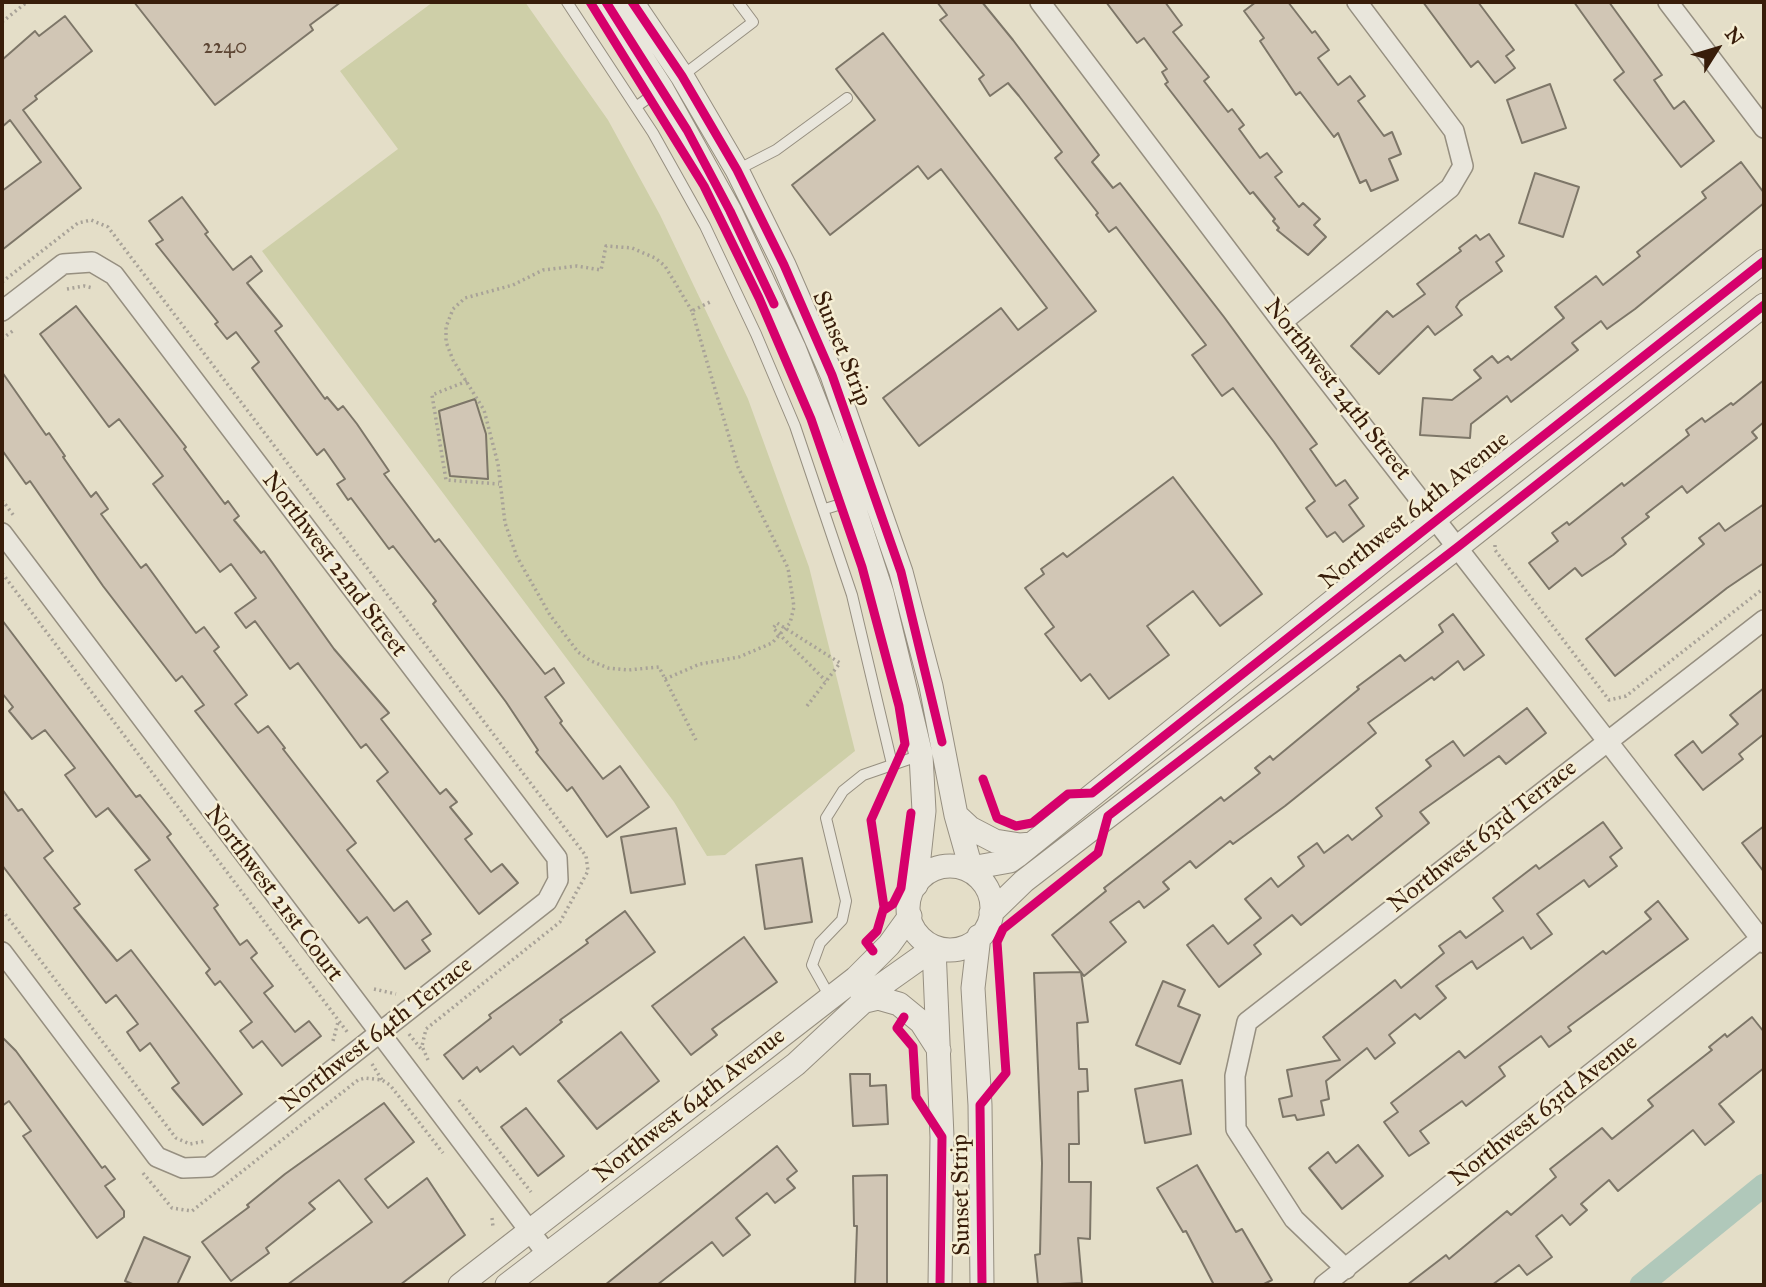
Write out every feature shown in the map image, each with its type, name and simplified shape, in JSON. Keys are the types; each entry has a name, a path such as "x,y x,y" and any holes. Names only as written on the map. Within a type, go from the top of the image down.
{"street":[{"name":"Sunset Strip","path":"606,2 662,89 730,211 809,384 852,500 881,593 921,755 924,811 916,885"},
{"name":"Sunset Strip","path":"632,2 682,76 737,170 785,265 832,375 901,572 931,686 956,815 971,868"},
{"name":"Northwest 24th Street","path":"1041,2 1282,322 1763,939"},
{"path":"1282,322 1450,188 1463,166 1454,131 1357,2"},
{"path":"1668,2 1764,128"},
{"name":"Northwest 64th Avenue","path":"971,868 1010,861 1436,518 1764,261"},
{"name":"Northwest 22nd Street","path":"2,311 63,264 92,262 114,275 557,858 558,880"},
{"path":"991,913 989,890 971,868 943,866 926,875 916,885 910,899 910,916 919,937 943,951 959,950 979,936 991,913 1024,881 1459,546 1764,305"},
{"name":"Northwest 21st Court","path":"2,533 547,1254"},
{"name":"Northwest 63rd Terrace","path":"1346,1269 1294,1219 1236,1129 1235,1076 1247,1022 1764,620"},
{"path":"956,815 970,828 995,841 1032,844"},
{"name":"Northwest 64th Terrace","path":"2,952 157,1157 183,1168 209,1167 547,901 558,880"},
{"name":"Northwest 64th Avenue","path":"460,1285 878,958 910,916"},
{"name":"Sunset Strip","path":"979,936 973,988 980,1105 982,1285"},
{"name":"Northwest 63rd Avenue","path":"1324,1285 1763,939"},
{"name":"Sunset Strip","path":"934,948 942,1137 940,1285"},
{"name":"Northwest 64th Avenue","path":"507,1285 796,1064 860,1002 934,948"},
{"path":"860,1002 878,998 899,1004 921,1022 940,1051"}],"lane":[{"path":"567,2 637,106 705,226 756,334 795,426 825,509 852,595 892,764"},
{"path":"637,106 753,22 738,2"},
{"path":"737,170 776,150 847,98"},
{"path":"809,384 832,375"},
{"path":"825,509 852,500"},
{"path":"830,997 812,965 820,943 842,920 846,901 826,818 843,791 863,775 921,755"}],"path":[{"path":"2,22 27,2"},
{"path":"2,282 78,223 91,220 108,227 586,856 588,871 560,922 432,1023 423,1036 425,1053"},
{"path":"665,679 700,664 757,651 786,628 794,607 788,568 738,467 692,311 665,267 655,258 632,248 606,246 601,270 577,266 543,270 513,285 465,299 453,309 446,327 446,342 453,360 484,410 493,436 505,523 517,557 532,586 566,638 591,661 608,668 628,670 659,667 665,679 696,740"},
{"path":"57,297 76,286 99,292"},
{"path":"692,311 709,302"},
{"path":"2,339 24,322"},
{"path":"467,381 432,395 446,480 499,484"},
{"path":"1496,543 1495,550 1609,700 1626,696 1764,588"},
{"path":"2,573 323,996"},
{"path":"807,706 826,681 839,663 777,623 773,628 826,681"},
{"path":"2,910 176,1138 191,1144 211,1139"},
{"path":"401,992 393,994 374,989 425,1053 429,1062"},
{"path":"327,1048 337,1035 338,1020"},
{"path":"455,1095 531,1192"}],"green space":[{"path":"433,2 525,2 608,120 660,215 748,399 809,567 855,751 725,855 707,856 674,802 262,251 398,149 340,71"}],"building":[{"path":"134,2 341,2 310,25 313,30 215,105"},
{"path":"937,2 982,2 1013,40 1099,155 1092,162 1113,188 1120,183 1224,317 1317,444 1310,449 1336,486 1345,480 1358,498 1349,505 1364,526 1343,542 1335,532 1327,537 1306,508 1315,501 1274,442 1233,388 1222,396 1192,355 1206,345 1116,227 1109,232 1096,215 1098,213 1055,158 1062,152 1008,83 990,96 979,79 984,75 940,20 947,15"},
{"path":"1106,2 1165,2 1182,25 1173,32 1209,77 1204,81 1228,112 1232,109 1244,125 1239,129 1260,158 1267,153 1282,172 1275,177 1299,207 1303,203 1320,219 1314,225 1326,237 1308,255 1277,230 1279,228 1273,221 1275,219 1253,192 1250,194 1165,84 1168,82 1162,72 1167,69 1144,38 1137,43"},
{"path":"1256,2 1288,2 1312,33 1315,31 1329,50 1318,58 1338,85 1350,76 1365,96 1358,101 1384,136 1392,132 1401,154 1389,159 1398,180 1371,191 1366,180 1360,183 1338,133 1334,137 1300,92 1296,95 1260,41 1264,38 1244,11"},
{"path":"1423,2 1478,2 1514,50 1506,56 1515,68 1495,83 1478,61 1471,67"},
{"path":"1574,2 1609,2 1662,75 1654,80 1674,109 1684,101 1714,141 1681,167 1614,80 1624,72"},
{"path":"65,16 92,51 35,96 37,99 23,110 81,188 2,250 2,191 41,162 10,120 2,127 2,60 35,31 39,36"},
{"path":"883,33 1096,311 919,446 883,398 1001,308 1018,330 1047,308 941,169 928,179 918,166 830,235 792,185 875,120 836,69"},
{"path":"1550,84 1566,128 1522,143 1507,100"},
{"path":"1741,162 1764,193 1764,203 1635,309 1607,329 1601,321 1572,343 1578,350 1511,402 1507,396 1471,424 1470,438 1420,435 1423,398 1452,400 1481,378 1474,370 1492,356 1498,363 1508,356 1511,360 1564,318 1555,307 1596,276 1603,285 1640,256 1637,252 1706,198 1702,192"},
{"path":"1535,173 1579,187 1563,237 1519,223"},
{"path":"182,197 208,232 205,234 233,270 251,256 262,271 247,283 282,326 275,331 325,399 327,397 338,410 343,406 389,471 384,474 435,542 439,539 545,674 554,668 564,683 545,697 562,721 560,723 603,779 620,766 649,807 607,837 572,787 567,791 536,752 538,750 506,702 433,604 436,601 393,546 389,549 351,498 348,500 337,484 345,479 324,449 317,455 252,368 259,362 236,332 227,339 215,324 218,322 156,244 163,240 149,221"},
{"path":"1489,234 1504,256 1496,262 1502,271 1460,301 1456,307 1462,315 1435,335 1428,326 1379,374 1351,346 1387,311 1393,317 1425,294 1417,284 1461,251 1459,248 1476,235 1480,240"},
{"path":"76,306 186,447 184,449 225,504 228,501 239,516 234,520 261,553 264,551 334,649 389,713 381,719 440,794 446,789 457,802 450,807 472,834 465,839 491,872 502,864 518,883 479,914 377,781 388,772 366,744 361,748 298,663 290,669 255,621 246,628 235,613 256,598 231,564 220,572 153,484 163,476 119,419 109,427 40,334"},
{"path":"2,372 46,435 49,433 91,497 96,492 108,509 101,514 141,568 146,564 196,633 204,627 219,647 214,651 247,695 235,704 258,733 268,726 285,748 283,749 356,843 347,850 394,911 407,901 431,934 422,940 430,951 405,969 367,917 359,923 195,711 204,705 182,676 176,681 103,586 30,481 26,484 2,450"},
{"path":"1764,380 1764,422 1752,432 1757,438 1687,493 1682,486 1646,514 1649,517 1622,538 1626,544 1613,555 1582,576 1575,568 1549,589 1529,563 1558,541 1552,533 1567,522 1569,525 1622,483 1624,486 1689,435 1686,430 1702,418 1705,422 1731,403 1733,405"},
{"path":"475,399 486,434 488,479 450,476 439,411"},
{"path":"1173,477 1262,594 1220,626 1193,591 1147,626 1169,655 1109,699 1090,674 1081,681 1045,634 1054,627 1025,588 1044,574 1041,569 1063,553 1067,557"},
{"path":"1764,504 1764,563 1727,588 1615,676 1586,639 1704,544 1699,538 1719,523 1725,531"},
{"path":"1453,614 1484,655 1464,670 1458,661 1434,680 1432,677 1368,723 1376,733 1285,806 1233,844 1230,841 1196,868 1190,861 1163,882 1169,889 1144,908 1139,901 1110,922 1126,942 1084,976 1052,935 1106,891 1104,888 1221,797 1224,801 1260,773 1255,768 1270,756 1273,760 1359,689 1357,687 1400,655 1405,661 1443,632 1439,625"},
{"path":"2,620 136,797 140,795 171,834 167,837 218,905 214,908 240,945 247,940 257,953 251,958 273,986 264,993 295,1032 309,1021 321,1036 282,1066 262,1041 253,1048 240,1031 252,1022 220,981 215,985 206,973 210,969 135,870 150,860 108,808 96,817 65,775 75,768 45,730 32,739 9,711 13,707 2,693"},
{"path":"1764,688 1764,734 1739,754 1743,759 1703,790 1675,755 1693,741 1702,753 1738,724 1730,715"},
{"path":"1527,708 1546,733 1506,764 1499,756 1420,812 1429,823 1301,925 1292,915 1254,945 1261,954 1219,987 1187,945 1213,925 1228,944 1261,918 1245,899 1271,878 1278,887 1304,866 1298,857 1317,843 1324,853 1348,835 1352,840 1382,816 1376,808 1431,766 1426,760 1453,741 1464,756"},
{"path":"2,789 18,811 22,809 53,851 44,858 80,904 74,908 117,961 131,950 242,1094 203,1125 172,1088 179,1083 150,1043 140,1051 127,1032 138,1024 116,995 106,1003 2,865"},
{"path":"1603,822 1622,848 1610,857 1617,866 1589,887 1584,880 1537,914 1552,934 1531,949 1523,937 1477,969 1472,961 1436,986 1446,998 1420,1019 1415,1014 1389,1035 1395,1043 1375,1059 1367,1048 1326,1081 1329,1099 1321,1101 1324,1115 1297,1120 1295,1115 1283,1117 1279,1099 1292,1096 1287,1070 1340,1060 1323,1037 1395,980 1401,988 1444,953 1439,946 1460,931 1466,938 1503,911 1493,898 1536,865 1539,869"},
{"path":"1764,826 1764,872 1742,843"},
{"path":"676,828 685,884 631,893 621,837"},
{"path":"802,858 812,922 765,929 756,865"},
{"path":"1658,901 1688,939 1568,1027 1571,1031 1549,1047 1541,1036 1499,1067 1505,1076 1466,1106 1462,1101 1420,1131 1429,1143 1409,1156 1384,1122 1398,1112 1391,1103 1459,1051 1465,1058 1603,951 1606,954 1651,919 1645,912"},
{"path":"625,911 655,952 560,1020 562,1022 520,1055 513,1046 480,1072 477,1067 463,1079 444,1055 491,1018 489,1015 588,943 586,940"},
{"path":"744,937 777,982 712,1029 717,1035 691,1055 652,1006"},
{"path":"1081,972 1088,1022 1077,1023 1079,1069 1087,1069 1088,1091 1078,1092 1079,1144 1069,1144 1069,1182 1091,1182 1090,1239 1078,1238 1082,1283 1038,1285 1035,1255 1040,1254 1042,1163 1034,973"},
{"path":"1163,981 1185,990 1178,1006 1200,1015 1180,1064 1136,1045"},
{"path":"1752,1017 1764,1032 1764,1068 1719,1104 1734,1122 1705,1145 1693,1130 1618,1191 1609,1180 1581,1204 1587,1210 1570,1225 1562,1215 1536,1236 1552,1257 1527,1275 1519,1265 1492,1285 1407,1285 1446,1255 1449,1259 1507,1211 1511,1215 1556,1177 1550,1169 1602,1128 1612,1139 1653,1106 1648,1100 1712,1050 1709,1047 1725,1034 1727,1037"},
{"path":"621,1032 659,1081 597,1129 558,1081"},
{"path":"2,1037 16,1051 102,1168 105,1166 115,1179 105,1186 124,1211 124,1217 97,1238 23,1136 31,1131 9,1101 2,1106"},
{"path":"850,1074 870,1074 870,1086 886,1085 888,1124 853,1126"},
{"path":"1182,1080 1191,1134 1145,1143 1135,1089"},
{"path":"384,1103 414,1142 365,1179 388,1208 427,1178 465,1235 400,1285 287,1285 372,1222 339,1180 309,1203 315,1209 266,1248 269,1253 231,1281 202,1242 249,1207 247,1205 285,1174"},
{"path":"526,1108 564,1156 538,1176 501,1127"},
{"path":"1358,1145 1383,1176 1342,1209 1309,1168 1328,1152 1336,1163"},
{"path":"777,1146 797,1171 787,1179 795,1188 775,1203 767,1193 736,1218 750,1235 723,1256 712,1242 657,1285 605,1285"},
{"path":"1197,1165 1236,1232 1242,1229 1272,1280 1262,1285 1214,1285 1186,1231 1183,1232 1157,1188"},
{"path":"887,1175 887,1285 855,1285 857,1226 854,1226 853,1176"},
{"path":"144,1237 190,1257 177,1285 135,1285 125,1281"}],"waterway":[{"path":"1641,1285 1764,1185"}],"cycle path":[{"path":"590,2 704,186 759,298 811,419 862,567 899,706 905,744 871,820 884,907 877,931 866,942 873,951"},
{"path":"606,2 687,130 730,211 774,304"},
{"path":"632,2 682,76 737,170 784,265 832,375 901,572 942,742"},
{"path":"983,779 997,818 1016,826 1032,823 1068,794 1092,793 1764,261"},
{"path":"982,1285 980,1105 1006,1073 997,942 1003,929 1098,853 1108,816 1459,546 1764,305"},
{"path":"884,910 893,904 901,888 911,813"},
{"path":"904,1017 897,1028 913,1047 916,1097 942,1137 940,1285"}]}
